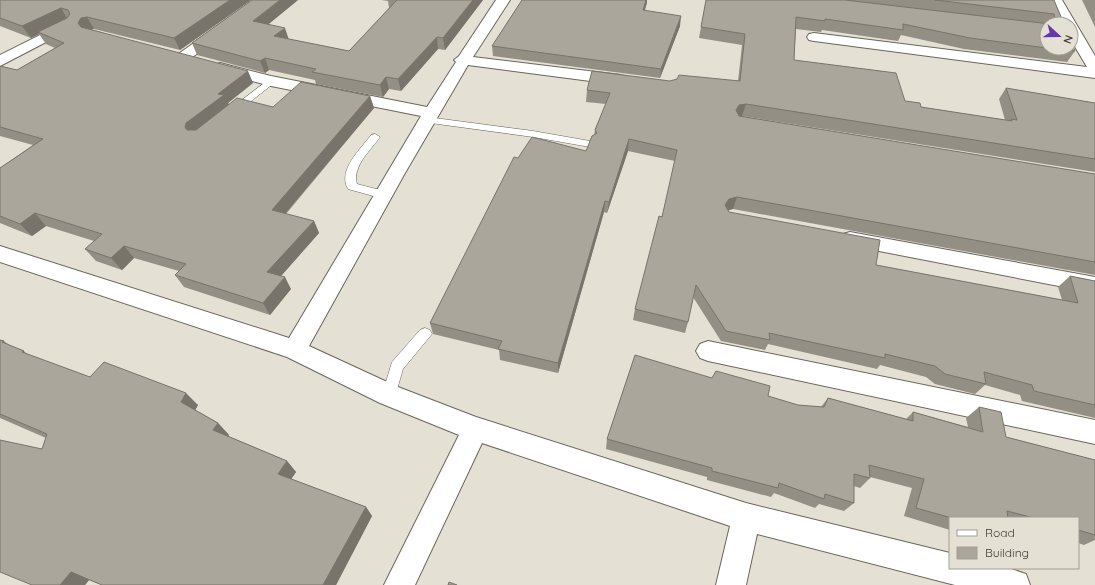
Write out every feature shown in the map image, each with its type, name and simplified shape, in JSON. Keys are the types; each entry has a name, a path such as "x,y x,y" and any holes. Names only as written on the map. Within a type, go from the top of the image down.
{"street":[{"path":"263,0 175,56 271,81 428,117"},
{"path":"295,350 428,117 462,60 503,0"},
{"path":"1055,0 1066,16"},
{"path":"0,62 70,25"},
{"path":"814,37 1095,72"},
{"path":"1079,38 1095,68"},
{"path":"462,60 636,82"},
{"path":"833,236 1095,285"},
{"path":"0,254 295,350 388,395 475,429 746,517 949,568"},
{"path":"708,351 1095,432"},
{"path":"398,585 475,429"},
{"path":"731,585 746,517"},
{"path":"952,569 1015,585"}],"lane":[{"path":"223,119 271,81"},
{"path":"428,117 590,144"},
{"path":"375,137 350,173 349,181 352,186 384,195"},
{"path":"388,395 397,366 424,334"}],"building":[{"path":"0,0 230,0 174,38 87,17 81,18 78,23 81,27 248,71 218,94 224,95 186,123 185,127 187,130 196,130 237,98 273,107 301,82 370,96 272,210 314,221 267,272 285,277 263,303 175,275 186,264 124,246 111,258 85,249 102,234 35,213 20,224 0,216 0,168 43,139 0,127 0,66 17,70 64,43 38,32 67,18 70,14 68,10 61,8 22,26 0,18"},
{"path":"252,0 280,0 253,21 285,28 274,36 349,51 397,0 473,0 443,38 437,37 398,79 386,77 380,85 312,72 316,69 265,58 260,61 192,43"},
{"path":"522,0 646,0 643,10 681,16 661,69 492,46"},
{"path":"706,0 845,0 1039,23 1039,47 970,38 903,24 903,30 825,19 825,21 796,17 794,60 896,73 905,101 920,103 921,107 1012,121 1011,119 1017,120 1006,88 1095,103 1095,159 746,104 739,105 736,110 739,116 1095,174 1095,262 737,197 729,199 725,205 729,212 880,240 876,265 1078,303 1070,276 1095,281 1095,405 1034,391 1032,385 984,372 986,384 945,374 935,366 885,354 885,358 769,333 770,340 726,331 696,285 688,322 635,309 659,216 662,217 677,150 629,139 609,202 605,201 558,363 498,349 502,341 430,323 514,157 518,158 532,137 586,151 592,136 597,133 595,130 610,93 587,90 592,71 670,81 677,79 679,75 740,81 745,34 701,27"},
{"path":"935,0 1054,0 1061,16 1054,16 1054,14"},
{"path":"0,340 24,351 22,352 90,377 104,362 186,393 181,402 218,423 213,430 287,461 278,474 366,507 323,585 102,585 71,572 60,585 32,585 0,572 0,440 42,449 47,434 0,414"},
{"path":"635,355 712,378 716,371 770,386 768,396 798,405 824,407 828,398 913,421 913,412 983,432 979,407 1001,412 1006,437 1095,460 1095,535 1079,530 1079,517 1030,517 1007,511 1008,517 949,517 916,508 924,479 869,465 870,478 854,474 854,503 825,494 824,499 779,483 778,488 712,471 712,468 607,439"},
{"path":"449,582 457,585 448,585"}]}
